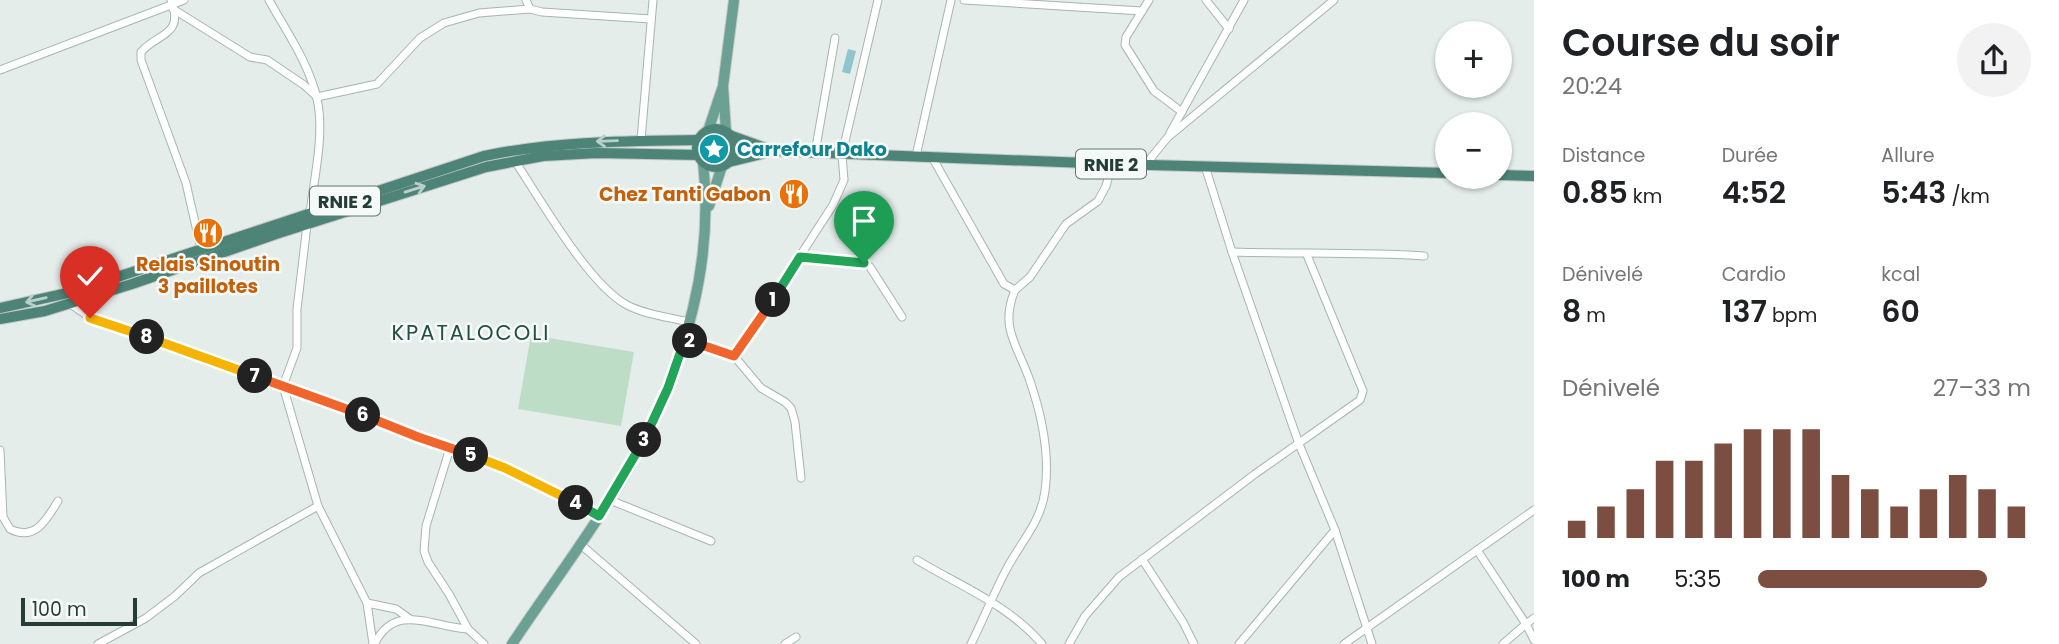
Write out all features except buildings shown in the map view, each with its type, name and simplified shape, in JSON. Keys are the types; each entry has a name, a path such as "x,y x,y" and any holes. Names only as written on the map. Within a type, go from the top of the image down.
{"highway":[{"path":"718,129 774,151 713,167 701,159 699,140 708,131 718,129"},
{"path":"726,164 735,148 728,133"},
{"name":"RNIE 2","path":"0,319 190,266 437,171 495,154 542,146 640,140 699,140"},
{"name":"RNIE 2","path":"774,151 1435,173"},
{"name":"RNIE 2","path":"0,308 67,299 201,249 515,161 597,152 701,159"},
{"path":"1512,175 1534,176"}],"main road":[{"path":"708,131 723,86 734,0"},
{"path":"723,86 728,133"},
{"path":"512,644 610,500 656,416 685,339 703,260 708,208 701,159"},
{"path":"708,208 726,164"}],"street":[{"path":"0,70 184,0"},
{"path":"269,0 303,61 317,97 319,135 297,309 297,348 283,386 317,506 368,603 374,644"},
{"path":"526,0 530,9"},
{"path":"640,140 653,0"},
{"path":"734,356 840,191 845,170 842,154 878,0"},
{"path":"916,156 951,0"},
{"path":"964,0 1142,11"},
{"path":"1149,0 1126,37 1125,46 1154,91 1182,112"},
{"path":"1206,0 1229,29"},
{"path":"1145,165 1168,137 1244,0"},
{"path":"1168,137 1334,0"},
{"path":"173,4 250,57 267,60 317,97"},
{"path":"173,4 173,26 165,36 145,47 141,52 141,60 186,183 201,249"},
{"path":"317,97 377,84 420,38 444,23 479,13 530,9 651,19"},
{"path":"815,153 835,38"},
{"path":"932,157 1004,284 1015,290"},
{"path":"515,161 569,244 616,298 635,309 689,322"},
{"path":"971,644 1005,571 1036,523 1045,490 1046,456 1042,425 1030,381 1009,328 1008,307 1015,290 1030,277 1066,224 1098,201 1106,186 1112,164"},
{"path":"1205,166 1299,444 1335,530 1372,644"},
{"path":"1232,252 1424,256"},
{"path":"1069,644 1098,598 1119,577 1255,474 1357,403 1363,391 1307,255"},
{"path":"800,257 864,263 870,267 902,317"},
{"path":"67,299 90,318 198,354 505,468 599,516"},
{"path":"685,339 734,356 761,388 791,408 801,478"},
{"path":"450,447 426,526 424,551 468,629 484,644"},
{"path":"0,450 3,517 10,529 25,533 36,531 47,520 58,501"},
{"path":"610,500 710,541"},
{"path":"98,644 146,618 208,567 317,506"},
{"path":"1344,644 1534,510"},
{"path":"1239,644 1335,530"},
{"path":"580,544 696,644"},
{"path":"1477,550 1533,637"},
{"path":"1143,559 1184,622 1194,644"},
{"path":"917,560 992,602 1042,644"},
{"path":"368,603 396,609 411,620"},
{"path":"1503,644 1534,618"},
{"path":"374,644 381,631 395,621 411,620 468,629"},
{"path":"785,644 796,636"}],"green space":[{"path":"531,335 634,352 621,426 518,409"}],"water":[{"path":"848,49 856,51 850,74 842,72"}],"place":[{"name":"Carrefour Dako","path":"714,149"},
{"name":"Chez Tanti Gabon","path":"794,194"},
{"name":"Relais Sinoutin 3 paillotes","path":"208,233"}],"district":[{"name":"KPATALOCOLI","path":"471,332"}],"route":[{"path":"90,318 198,354 418,437 469,453 505,468 599,516 656,416 685,339 734,356 800,257 864,263"}]}
